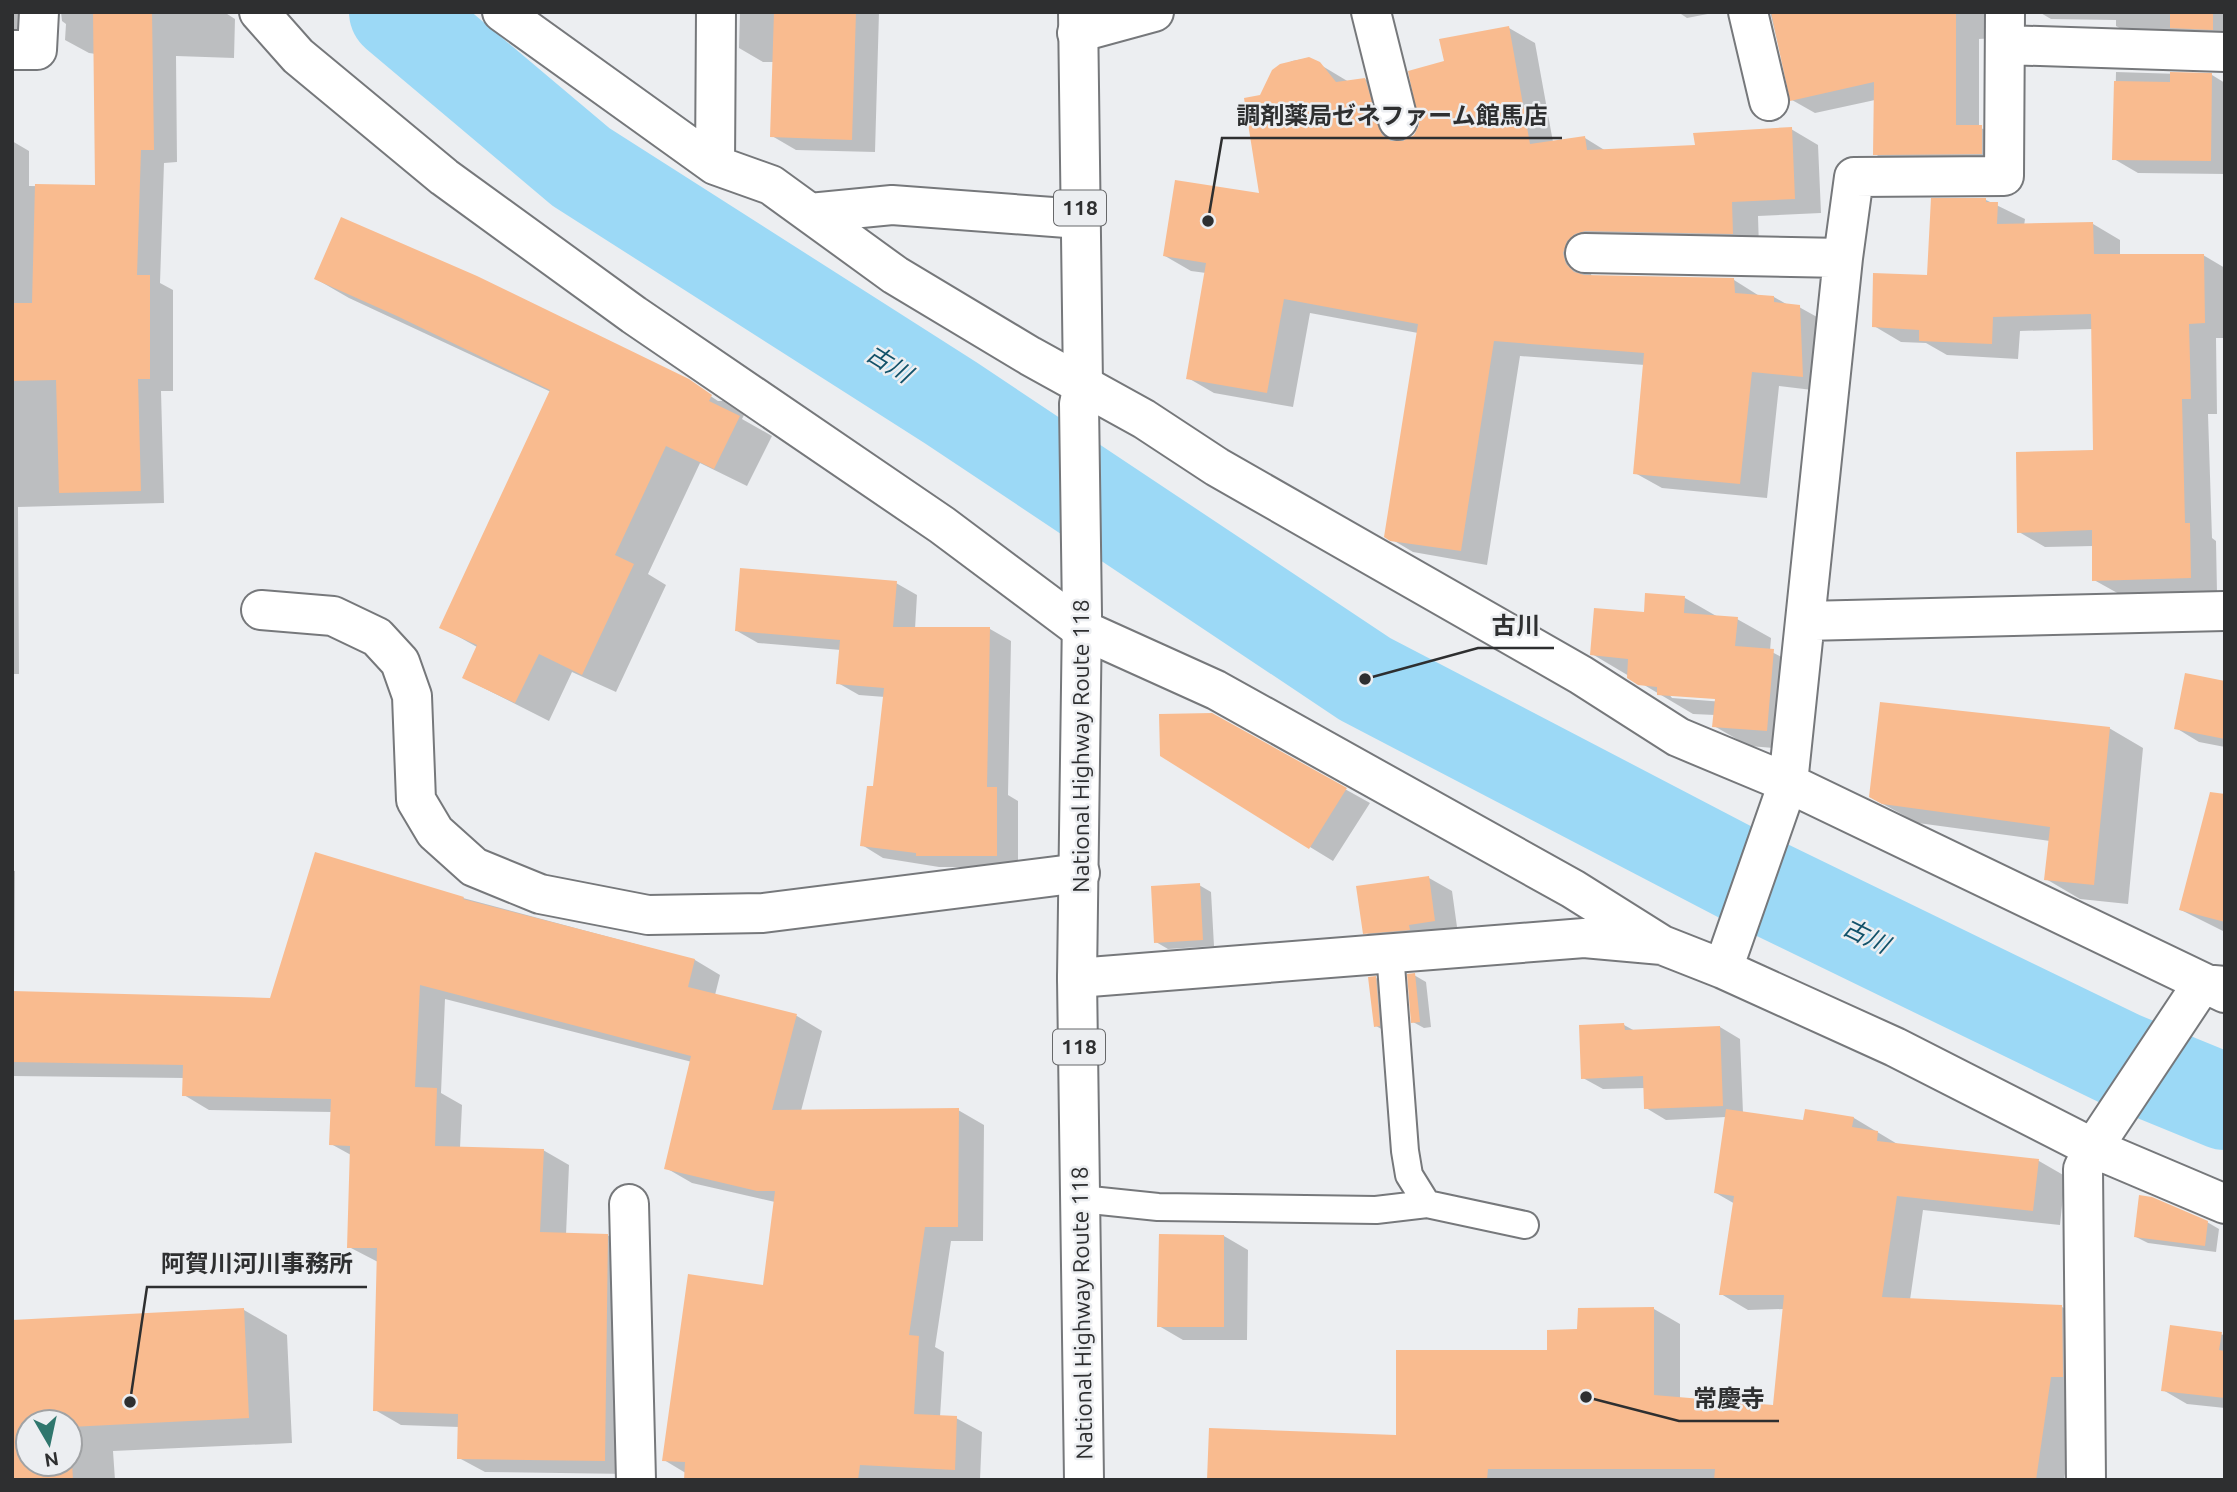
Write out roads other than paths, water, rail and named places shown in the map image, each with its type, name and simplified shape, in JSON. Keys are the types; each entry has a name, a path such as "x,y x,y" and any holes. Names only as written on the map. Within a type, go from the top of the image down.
{"main road":[{"path":"12,50 37,50 39,12"},
{"path":"259,12 298,56 444,177 634,315 1082,622 1216,690 1573,889 1662,945 1723,969 1895,1047 2093,1148 2225,1204"},
{"path":"715,165 716,12"},
{"path":"1078,22 1154,12"},
{"path":"1371,12 1398,121"},
{"path":"1748,12 1769,102"},
{"path":"511,18 715,165 771,185 895,275 1081,395 1144,419 1217,467 1581,675 1678,737 1788,783 2217,988 2093,1148 2083,1168 2086,1480"},
{"name":"National Highway Route 118","path":"1078,22 1082,622 1077,978 1083,1480"},
{"path":"1723,969 1788,783 1843,258 1854,177 2004,176 2005,29 2225,52"},
{"path":"810,213 892,205 1080,219"},
{"path":"1585,253 1843,258"},
{"path":"261,610 332,616 377,636 400,662 412,696 416,800 435,832 474,867 540,894 648,915 763,913 1080,873"},
{"path":"1805,621 2225,611"},
{"path":"1077,978 1584,939 1662,945"},
{"path":"629,1204 636,1480"}],"lane":[{"path":"1390,952 1405,1151 1409,1175 1427,1205"},
{"path":"1081,1199 1158,1207 1376,1210 1427,1205 1525,1225"}],"waterway":[{"name":"古川","path":"397,12 581,167 951,403 1365,679 1739,874 2120,1059 2225,1102"},
{"path":"476,80 500,12"}],"place":[{"name":"調剤薬局ゼネファーム館馬店","path":"1208,221"},
{"name":"古川","path":"1365,679"},
{"name":"常慶寺","path":"1586,1397"},
{"name":"阿賀川河川事務所","path":"130,1402"}]}
